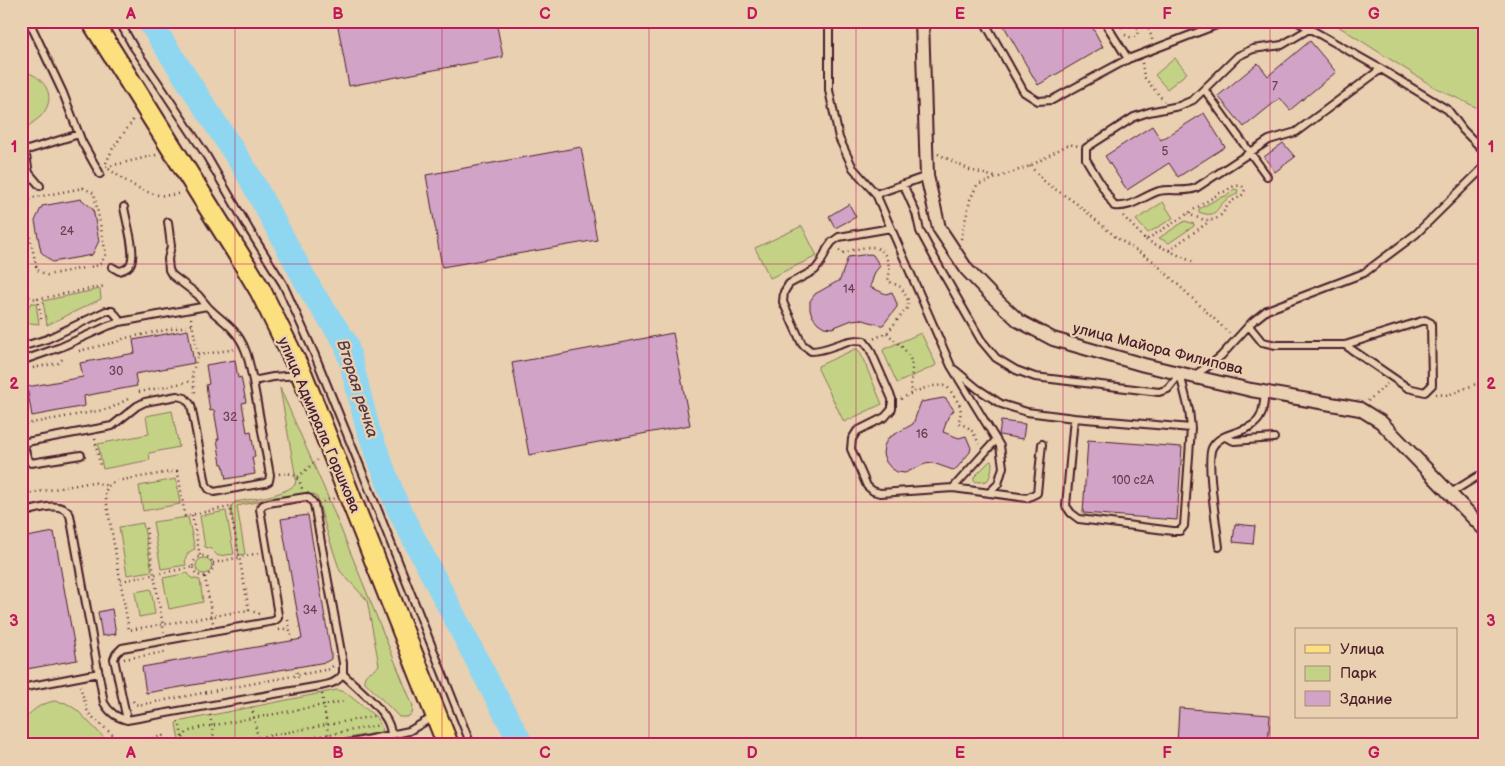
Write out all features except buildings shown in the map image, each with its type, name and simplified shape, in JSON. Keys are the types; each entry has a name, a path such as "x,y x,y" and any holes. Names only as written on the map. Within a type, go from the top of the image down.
{"main road":[{"name":"улица Адмирала Горшкова","path":"92,21 252,276 302,374 448,745"}],"street":[{"name":"улица Майора Филипова","path":"922,21 927,176 939,228 973,277 1019,321 1053,339 1144,366 1265,392 1360,408 1381,422 1484,530"}],"lane":[{"path":"29,21 63,92 79,134 100,174"},
{"path":"119,21 133,46 206,155 283,284 314,353 376,504 471,745"},
{"path":"829,21 829,90 839,138 853,168 876,194 951,366 1000,446 1003,467 998,484 989,493"},
{"path":"984,21 1024,92 1038,101 1052,100 1128,59 1227,21"},
{"path":"1104,21 1128,59"},
{"path":"1296,21 1381,69 1448,110 1463,130 1484,151"},
{"path":"1309,29 1282,45 1253,49 1238,56 1193,100 1134,118 1086,148 1086,160 1114,206 1122,207 1159,191 1188,191 1196,188 1269,140 1296,132 1381,69"},
{"path":"1204,89 1267,176"},
{"path":"40,186 29,173 23,151 79,134"},
{"path":"904,184 916,213 920,231 981,340 996,358 1016,370 1035,377 1159,392 1168,389 1186,376 1210,365 1267,310 1364,273 1416,234 1484,167"},
{"path":"876,194 927,176"},
{"path":"112,267 119,271 126,269 130,265 133,255 124,208"},
{"path":"81,455 31,463 22,443 112,426 137,406 146,402 177,396 186,398 191,405 206,484 209,489 214,492 269,481 270,476 253,381 245,347 232,329 198,295 172,275 169,270 168,259 171,246 168,222"},
{"path":"891,228 845,236 832,242 814,270 789,284 784,292 783,302 802,344 811,351 821,351 854,339 864,341 870,349 892,399 892,409 885,416 856,431 852,439 852,449 868,486 873,491 880,493 953,488 1027,498 1037,494 1042,444"},
{"path":"21,361 61,347 120,322 207,306"},
{"path":"21,347 47,339 106,311 112,310 120,322"},
{"path":"1249,326 1262,342 1276,345 1345,345 1425,320 1431,323 1432,385 1425,392 1408,388 1345,345"},
{"path":"951,366 978,389 1001,404 1027,412 1191,428"},
{"path":"253,381 302,374"},
{"path":"1074,418 1066,506 1071,513 1079,519 1180,531 1184,526 1191,428 1186,376"},
{"path":"1219,547 1210,465 1211,449 1218,440 1254,424 1261,415 1265,392"},
{"path":"1225,437 1234,441 1274,438"},
{"path":"953,488 996,440"},
{"path":"1450,494 1478,476 1484,479"},
{"path":"127,720 114,659 122,648 276,620 278,615 260,509 263,505 306,497 314,504 343,663 343,674 373,704 389,724 393,745"},
{"path":"21,513 54,506 63,508 70,515 104,703 116,717 127,720 300,689 335,682 343,674"},
{"path":"21,688 99,673"},
{"path":"342,745 409,731 436,715"}],"path":[{"path":"1123,21 1121,27 1123,34 1132,38 1138,34 1138,26 1133,21"},
{"path":"1137,25 1143,23 1146,25 1152,37 1150,43"},
{"path":"1141,55 1144,77 1170,108"},
{"path":"106,167 106,160 113,148 135,118"},
{"path":"957,255 970,200 977,185 1030,166 1070,144 1086,148"},
{"path":"926,148 970,170 997,177"},
{"path":"106,167 158,155"},
{"path":"1030,166 1046,183 1076,203 1117,238 1153,261 1236,340"},
{"path":"106,167 139,188 156,195 167,196 183,193"},
{"path":"1146,240 1220,193 1226,192 1230,187 1236,185 1242,186 1245,189 1238,199 1230,202 1221,215 1169,250"},
{"path":"83,188 94,193 106,254 100,265 47,275 37,270 31,243 24,209 30,198 83,188"},
{"path":"1114,206 1146,240 1193,262"},
{"path":"1188,214 1205,220 1212,220"},
{"path":"845,236 839,243 839,250 844,253 863,248 878,247 884,251 890,266 888,281 901,287 908,300 908,307 886,333 864,341"},
{"path":"23,245 31,243"},
{"path":"21,282 31,280"},
{"path":"21,291 31,298 38,299 105,286"},
{"path":"21,309 31,298"},
{"path":"38,299 42,319"},
{"path":"79,351 125,338 192,325"},
{"path":"886,333 911,358 910,385 912,392"},
{"path":"198,355 245,347"},
{"path":"29,369 58,362 70,353"},
{"path":"1360,408 1393,378"},
{"path":"139,392 192,381"},
{"path":"1425,392 1448,395 1476,384 1484,383"},
{"path":"892,409 901,399 912,392 933,386 948,388 961,406 962,413 958,423 969,427 973,431 981,448 980,458"},
{"path":"21,422 26,424 109,409 132,396"},
{"path":"93,430 100,465"},
{"path":"298,477 323,456"},
{"path":"177,471 185,516 192,514 230,507 249,610 129,630 105,493 108,486 116,481 177,471"},
{"path":"270,476 287,472 298,477 300,483"},
{"path":"21,494 93,482 108,486"},
{"path":"314,504 339,497"},
{"path":"192,514 200,556"},
{"path":"146,528 163,624"},
{"path":"214,563 268,551"},
{"path":"200,556 210,557 214,563 211,573 205,576 197,574 193,567 195,559 200,556"},
{"path":"121,581 193,567"},
{"path":"205,576 212,616"},
{"path":"122,648 124,659"},
{"path":"131,694 133,702 139,705 330,669 336,662"},
{"path":"296,667 300,689"},
{"path":"183,738 187,732 212,726 345,701"},
{"path":"323,705 330,745"},
{"path":"177,712 184,745"},
{"path":"253,712 259,745"},
{"path":"220,745 382,715"},
{"path":"210,720 215,745"},
{"path":"272,745 389,724"}],"green space":[{"path":"1330,21 1484,21 1484,111 1434,87"},
{"path":"1175,58 1187,73 1167,89 1155,75"},
{"path":"21,70 33,75 43,83 49,98 47,108 40,117 21,132"},
{"path":"1234,189 1238,190 1237,194 1222,203 1213,214 1199,212 1199,209 1228,195"},
{"path":"1163,202 1173,218 1148,233 1136,220"},
{"path":"1185,221 1194,224 1194,226 1169,243 1159,238"},
{"path":"802,226 817,256 770,278 755,248"},
{"path":"100,289 101,299 47,325 43,301"},
{"path":"31,303 36,303 39,324 21,322 21,316"},
{"path":"921,333 936,364 897,383 883,351"},
{"path":"855,349 860,352 882,404 844,422 818,366"},
{"path":"280,388 327,495 413,706 412,714 407,717 399,717 364,681 366,675 379,665 367,600 340,571 317,497 313,494 237,506 245,554 239,555 231,510 232,505 235,502 274,495 295,485 296,479"},
{"path":"172,411 179,447 149,453 150,460 103,469 98,444 149,434 146,416"},
{"path":"990,461 992,462 991,470 987,481 974,481 974,477"},
{"path":"176,479 180,504 143,511 139,486"},
{"path":"226,511 234,554 218,556 211,549 205,547 200,516"},
{"path":"188,517 195,549 187,555 186,565 161,569 153,522"},
{"path":"143,523 152,571 127,575 119,527"},
{"path":"204,558 212,566 204,574 196,566"},
{"path":"188,573 191,578 200,580 203,602 169,609 163,578"},
{"path":"151,589 155,614 139,617 135,592"},
{"path":"337,690 345,692 376,717 382,728 381,732 310,745 180,745 177,722"},
{"path":"54,701 66,703 77,710 111,745 21,745 21,723 43,704"}],"waterway":[{"name":"Вторая речка","path":"149,21 247,172 313,294 346,343 368,429 398,508 522,745"}]}
